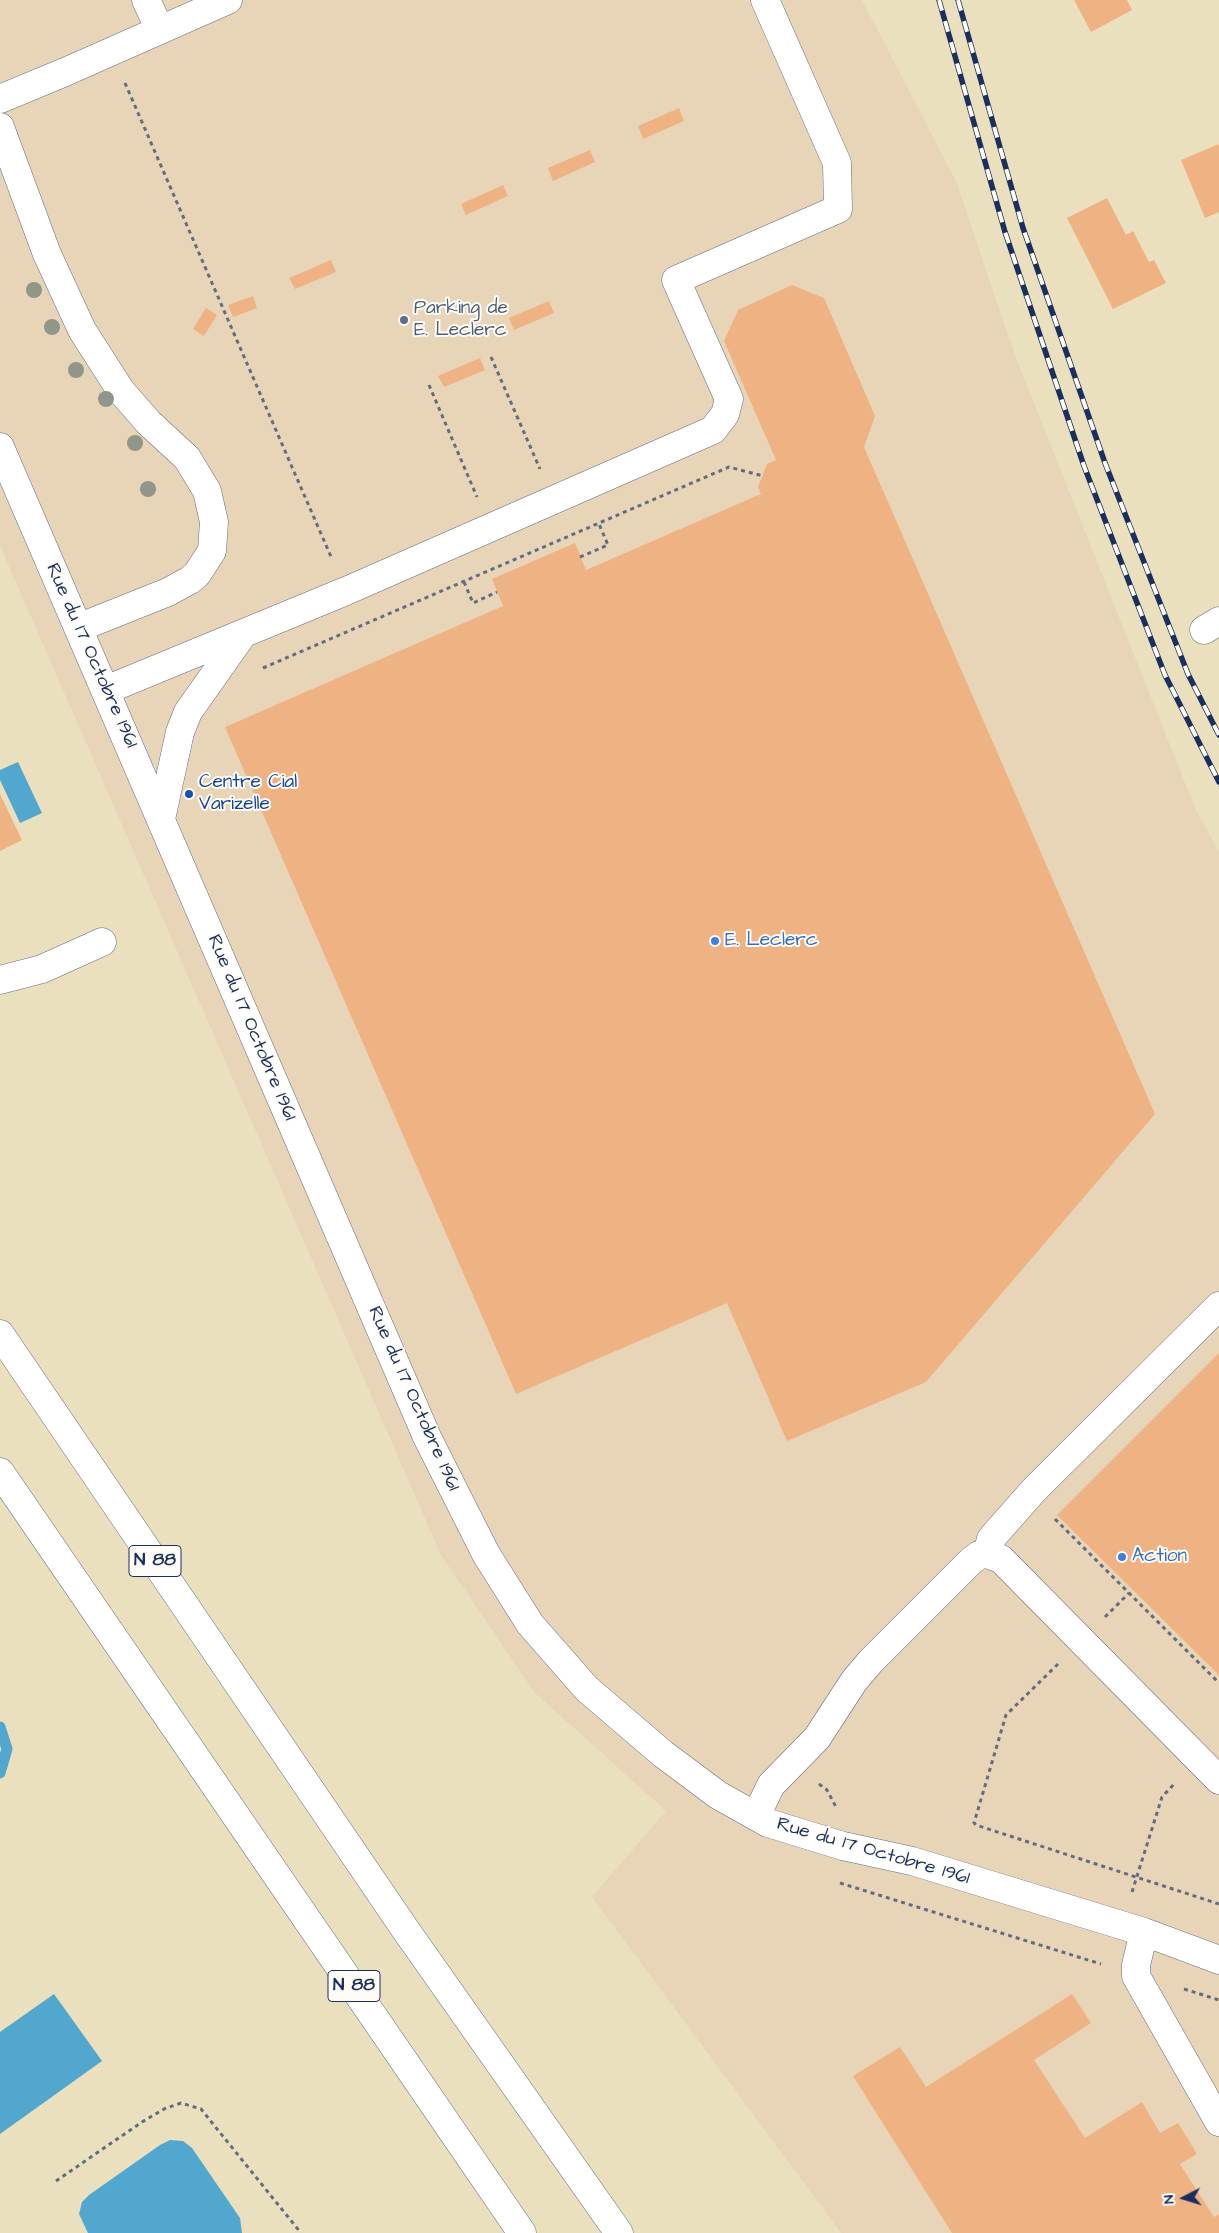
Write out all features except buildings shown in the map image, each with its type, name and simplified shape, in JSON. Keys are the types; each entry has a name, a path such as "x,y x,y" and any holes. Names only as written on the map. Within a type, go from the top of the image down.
{"main road":[{"path":"146,0 160,30"},
{"path":"0,99 228,0"},
{"path":"106,690 346,591 713,430 725,414 729,399 676,280 838,209 837,163 765,0"},
{"path":"0,127 47,254 82,330 121,391 148,423 186,458 206,491 214,522 212,551 197,574 190,580 168,592 78,628"},
{"name":"Rue du 17 Octobre 1961","path":"0,447 427,1437 486,1554 530,1624 587,1689 663,1754 718,1796 768,1823 843,1846 912,1861 1144,1932 1219,1960"},
{"path":"161,819 180,732 188,712 244,634"},
{"path":"0,980 42,969 102,942"},
{"path":"987,1554 991,1540 996,1533 1034,1490 1219,1306"},
{"name":"N 88","path":"0,1334 405,1929 619,2233"},
{"name":"N 88","path":"0,1472 522,2233"},
{"path":"756,1816 771,1785 817,1738 854,1681 871,1661 971,1561 978,1555 987,1554 1001,1559 1219,1780"},
{"path":"1144,1932 1136,1965 1136,1976 1219,2122"}],"path":[{"path":"112,52 361,626"},
{"path":"491,357 570,537"},
{"path":"429,385 507,564"},
{"path":"258,670 729,467 763,476"},
{"path":"580,557 608,545 599,524"},
{"path":"464,582 473,603 497,592"},
{"path":"1050,1516 1219,1682"},
{"path":"1129,1593 1006,1715 974,1823 1219,1904"},
{"path":"1131,1894 1162,1797 1199,1759"},
{"path":"836,1882 1136,1976 1219,2000"},
{"path":"56,2181 142,2122 164,2109 181,2103 200,2109 220,2130 301,2233"}],"shaded area":[{"path":"0,0 862,0 956,181 1016,358 1195,808 1219,852 1219,2233 841,2233 592,1897 666,1811 534,1692 441,1555 0,546"}],"water":[{"path":"18,762 42,813 20,823 0,780 0,770"},
{"path":"54,1994 102,2061 0,2134 0,2032"},
{"path":"170,2140 183,2141 192,2148 240,2218 242,2233 88,2233 79,2214 82,2202 89,2195"}],"waterway":[{"path":"0,1727 7,1749 0,1773"}],"railway":[{"path":"939,0 1005,232 1084,466 1165,675 1219,782"},
{"path":"958,0 1023,228 1105,463 1188,674 1219,735"}],"place":[{"name":"Parking de E. Leclerc","path":"404,320"},
{"name":"Centre Cial Varizelle","path":"189,794"},
{"name":"E. Leclerc","path":"715,941"},
{"name":"Action","path":"1122,1557"}]}
